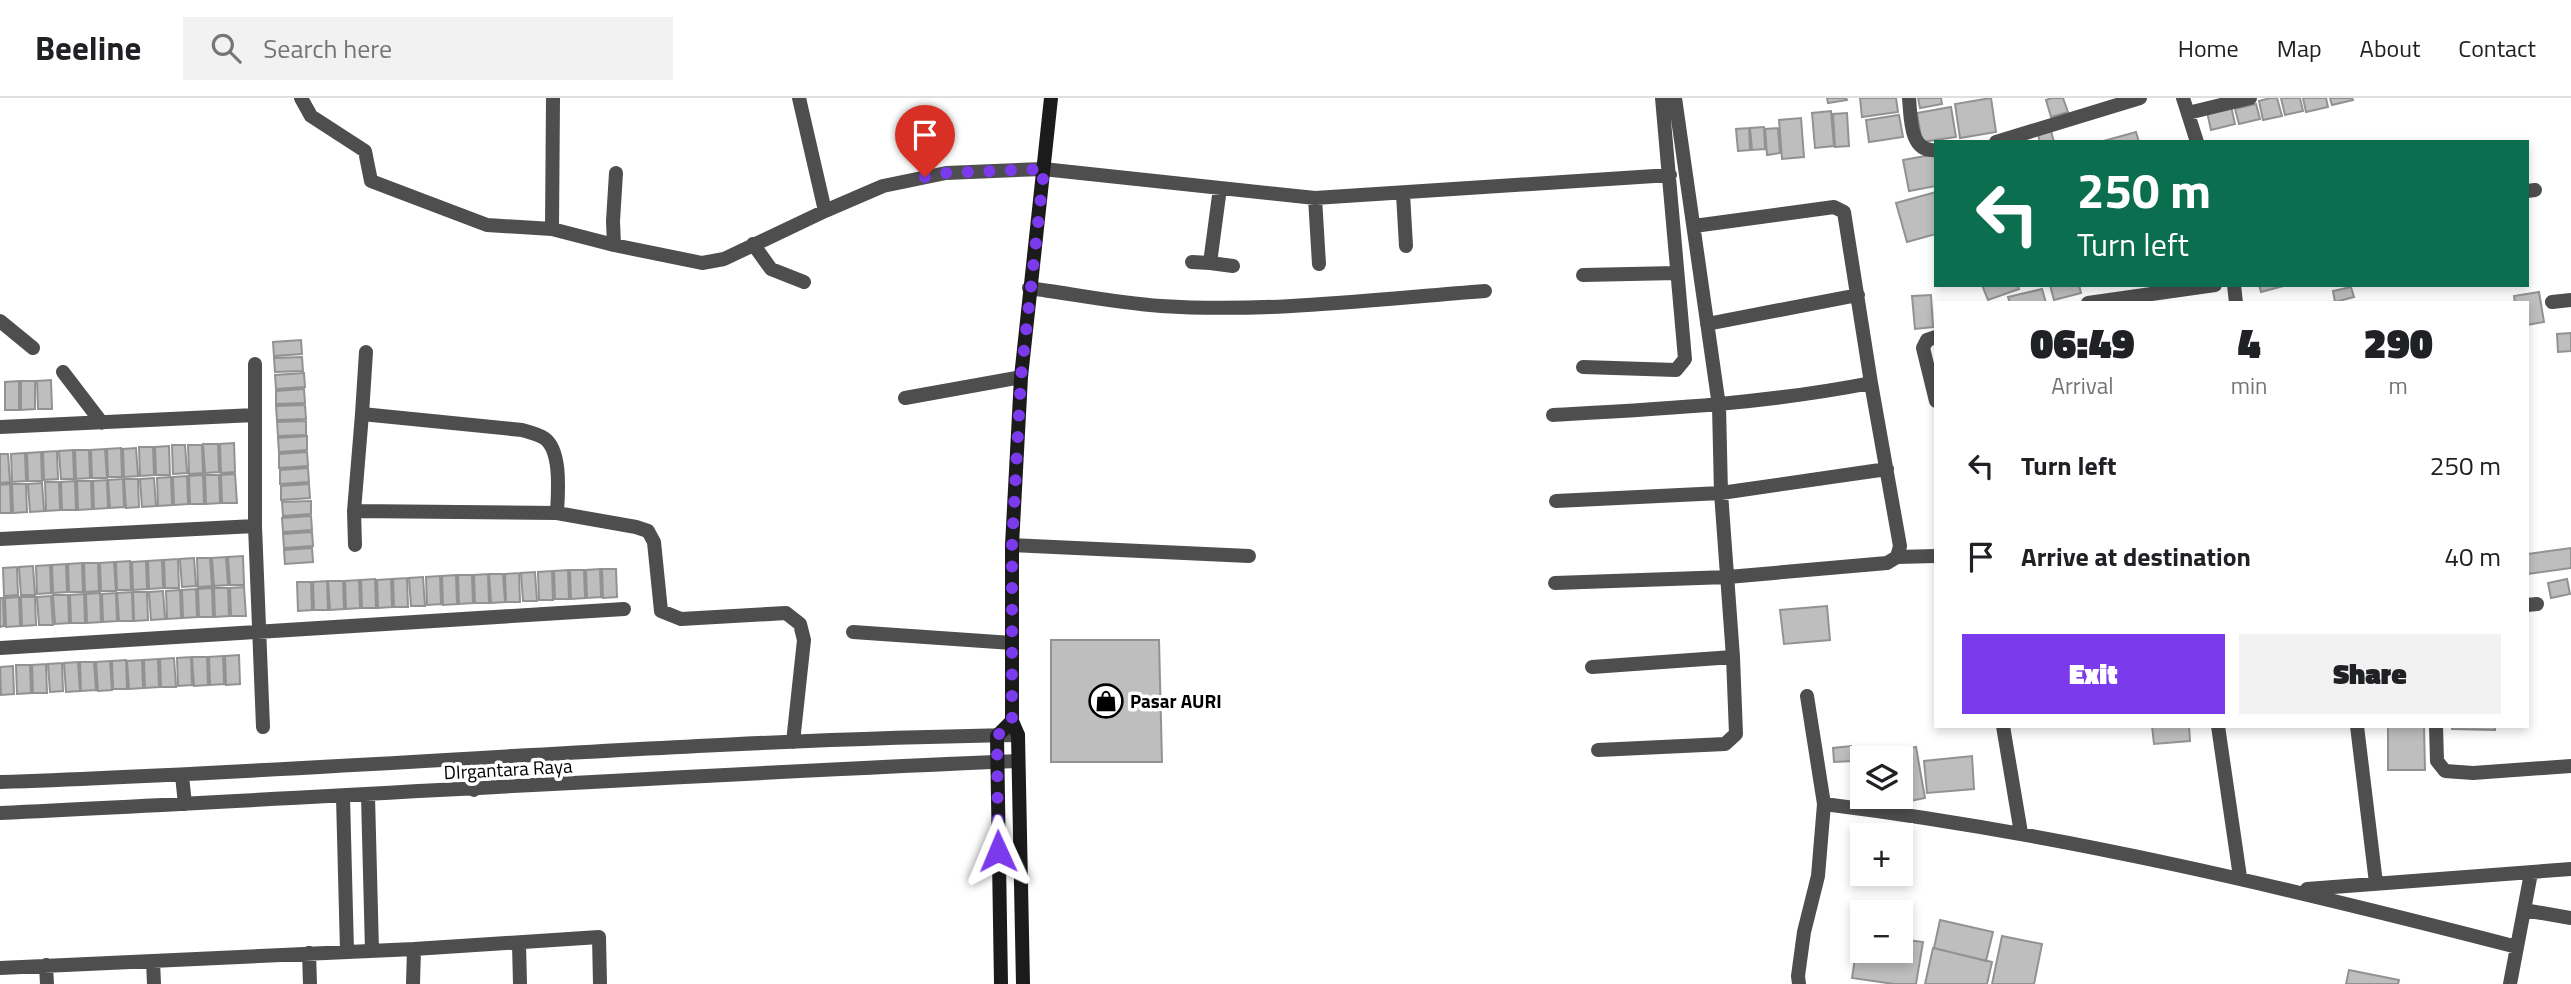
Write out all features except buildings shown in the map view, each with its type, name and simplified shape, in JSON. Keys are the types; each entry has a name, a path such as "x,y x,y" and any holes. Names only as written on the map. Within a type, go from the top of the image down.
{"main road":[{"path":"1023,984 1018,735 1012,721 1012,545 1021,377 1051,98"},
{"path":"1001,984 997,736 1012,721"}],"street":[{"path":"301,98 311,116 365,152 371,181 487,225 552,229 702,263 724,260 753,244 883,186 946,173 1044,169 1315,198 1670,175"},
{"path":"552,229 553,98"},
{"path":"799,98 825,211"},
{"path":"1583,368 1676,370 1685,359 1662,98"},
{"path":"1598,750 1725,744 1735,734 1733,657 1721,493 1719,406 1675,98"},
{"path":"1909,98 1913,136 1922,148 1934,150"},
{"path":"2003,140 2140,98"},
{"path":"2183,98 2196,140"},
{"path":"2188,113 2250,98"},
{"path":"614,245 612,221 616,173"},
{"path":"1210,263 1220,188"},
{"path":"1403,194 1406,246"},
{"path":"1315,198 1320,264"},
{"path":"1693,226 1834,207 1844,212 1900,547 1897,558"},
{"path":"753,244 771,270 804,282"},
{"path":"1192,262 1233,266"},
{"path":"1583,275 1677,273"},
{"path":"2111,301 2157,297 2205,287"},
{"path":"1029,288 1160,306 1214,307 1485,292"},
{"path":"1707,324 1858,295"},
{"path":"2552,302 2571,300"},
{"path":"0,321 33,348"},
{"path":"1934,338 1927,340 1923,348 1934,393"},
{"path":"355,545 354,511 366,352"},
{"path":"255,364 254,526 263,727"},
{"path":"63,372 102,423"},
{"path":"905,398 1021,377"},
{"path":"1553,415 1719,406 1811,395 1871,383"},
{"path":"362,414 523,430 544,438 554,452 558,488 556,513"},
{"path":"0,427 255,415"},
{"path":"1556,500 1721,493 1888,469"},
{"path":"354,511 556,513 648,531 654,541 661,611 681,619 786,613 800,624 804,640 793,743"},
{"path":"0,539 254,526"},
{"path":"1012,545 1249,556"},
{"path":"1555,583 1728,577 1888,563 1897,558 1934,556"},
{"path":"0,648 624,609"},
{"path":"853,632 1012,643"},
{"path":"1592,667 1733,657"},
{"path":"1799,984 1804,932 1818,876 1824,804 1807,696"},
{"path":"2003,728 2021,833"},
{"path":"2218,728 2240,877"},
{"path":"2357,728 2376,883"},
{"path":"2435,728 2437,761 2445,771 2473,773 2571,766"},
{"name":"DIrgantara Raya","path":"0,782 182,776 793,743 1018,735"},
{"path":"891,739 891,765"},
{"path":"472,759 474,790"},
{"name":"DIrgantara Raya","path":"0,813 368,796 891,765 1018,761"},
{"path":"182,776 185,804"},
{"path":"368,796 372,951"},
{"path":"342,797 347,951"},
{"path":"1824,804 2021,833 2240,877 2517,947"},
{"path":"2298,890 2571,869"},
{"path":"2510,984 2531,873"},
{"path":"2524,910 2571,918"},
{"path":"0,968 519,944 599,937 600,984"},
{"path":"519,944 520,984"},
{"path":"413,984 414,949"},
{"path":"309,953 310,984"},
{"path":"153,961 154,984"},
{"path":"46,965 47,984"}],"place":[{"name":"Pasar AURI","path":"1106,701"}],"route":[{"path":"925,177 946,173 1044,169 1021,377 1012,545 1012,721 997,736 998,851"}]}
